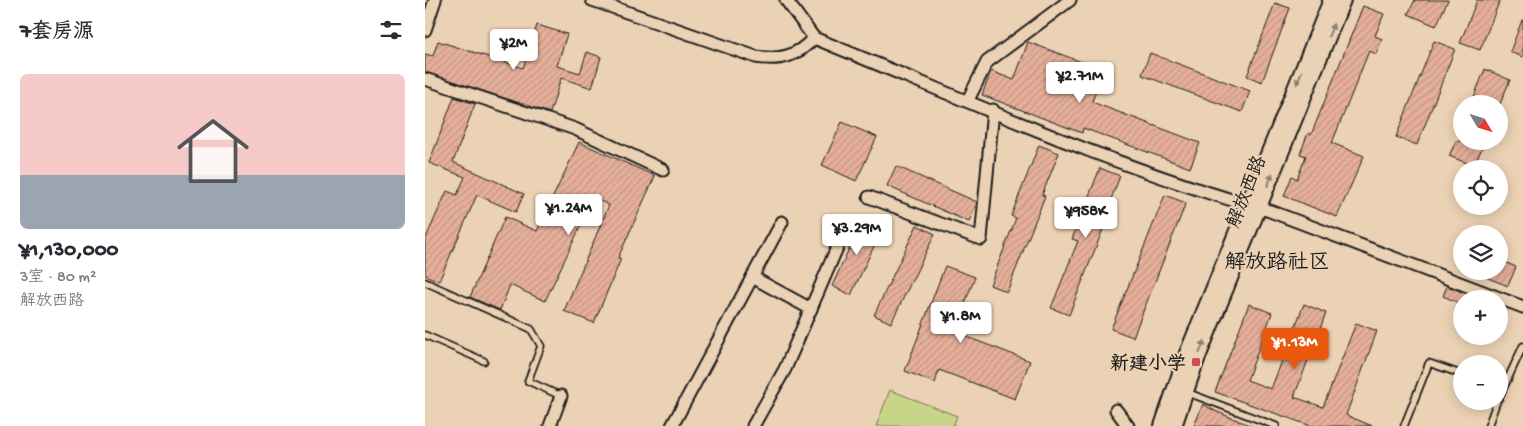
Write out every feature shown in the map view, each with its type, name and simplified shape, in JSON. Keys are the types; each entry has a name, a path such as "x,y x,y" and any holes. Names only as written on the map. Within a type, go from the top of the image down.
{"street":[{"path":"592,0 756,57 772,60 788,57 803,50 814,38"},
{"path":"786,0 814,38 1089,149 1253,206 1523,307"},
{"path":"968,100 987,62 1070,0"},
{"name":"解放西路","path":"1174,426 1253,206 1331,0"},
{"name":"解放西路","path":"1162,426 1185,356 1343,0"},
{"path":"425,30 430,7"},
{"path":"425,79 575,129 663,170"},
{"path":"869,197 981,239 993,110"},
{"path":"673,426 782,222"},
{"path":"753,426 785,369 839,243"},
{"path":"752,277 811,309"},
{"path":"550,426 561,396"},
{"path":"1116,410 1128,426"}],"lane":[{"path":"425,282 531,329 541,346 528,381 561,396"},
{"path":"425,335 484,362"},
{"path":"1508,373 1523,346"},
{"path":"1404,426 1429,363 1453,371"},
{"path":"1186,392 1276,426"},
{"path":"1488,426 1494,410"}],"green space":[{"path":"890,390 957,416 953,426 876,426"}],"building":[{"path":"1415,0 1448,0 1436,26 1408,14"},
{"path":"1477,0 1500,0 1480,50 1460,43"},
{"path":"1275,3 1290,8 1262,82 1247,76"},
{"path":"1363,6 1384,14 1375,36 1382,39 1376,54 1369,51 1332,143 1364,156 1337,217 1284,196 1292,176 1297,179 1306,156 1300,154 1308,133 1311,135"},
{"path":"1523,20 1523,57 1510,52"},
{"path":"537,25 567,34 557,66 580,73 587,52 601,57 592,88 561,78 550,113 425,72 425,54 433,56 438,41 523,68"},
{"path":"1434,41 1455,49 1417,145 1396,137"},
{"path":"1028,42 1103,70 1092,102 1200,143 1190,168 1083,128 1082,133 982,95 991,71 1014,80"},
{"path":"1150,53 1250,91 1242,112 1142,75"},
{"path":"1485,69 1510,80 1504,95 1475,95"},
{"path":"454,97 475,104 453,162 524,194 516,212 477,195 439,281 425,275 425,240 447,191 457,195 465,177 429,163"},
{"path":"842,122 877,137 856,181 822,165"},
{"path":"579,142 655,176 618,258 621,259 594,323 564,311 609,205 594,198 545,301 510,285 500,310 470,297 505,217 537,231"},
{"path":"1039,145 1059,153 1042,195 1045,196 1007,292 990,285 1016,218 1011,216"},
{"path":"1453,147 1453,150 1481,150 1477,160 1459,160 1449,156"},
{"path":"896,166 977,202 969,222 887,186"},
{"path":"1100,168 1120,176 1104,217 1107,219 1069,315 1051,308 1078,241 1072,239"},
{"path":"1165,195 1186,203 1133,337 1111,329"},
{"path":"863,218 883,227 851,295 832,286"},
{"path":"917,225 935,234 891,323 874,315"},
{"path":"1508,264 1516,267 1508,286 1493,280 1508,280"},
{"path":"945,266 975,277 954,332 1030,361 1015,399 939,370 935,383 905,371"},
{"path":"1447,286 1457,290 1453,290 1453,300 1443,296"},
{"path":"1249,304 1272,313 1247,380 1271,389 1304,304 1326,313 1294,397 1323,407 1356,323 1377,331 1346,415 1372,426 1311,426 1215,392"},
{"path":"1203,404 1215,411 1252,426 1194,426"}],"place":[{"name":"新建小学","path":"1196,362"}],"district":[{"name":"解放路社区","path":"1277,261"}]}
